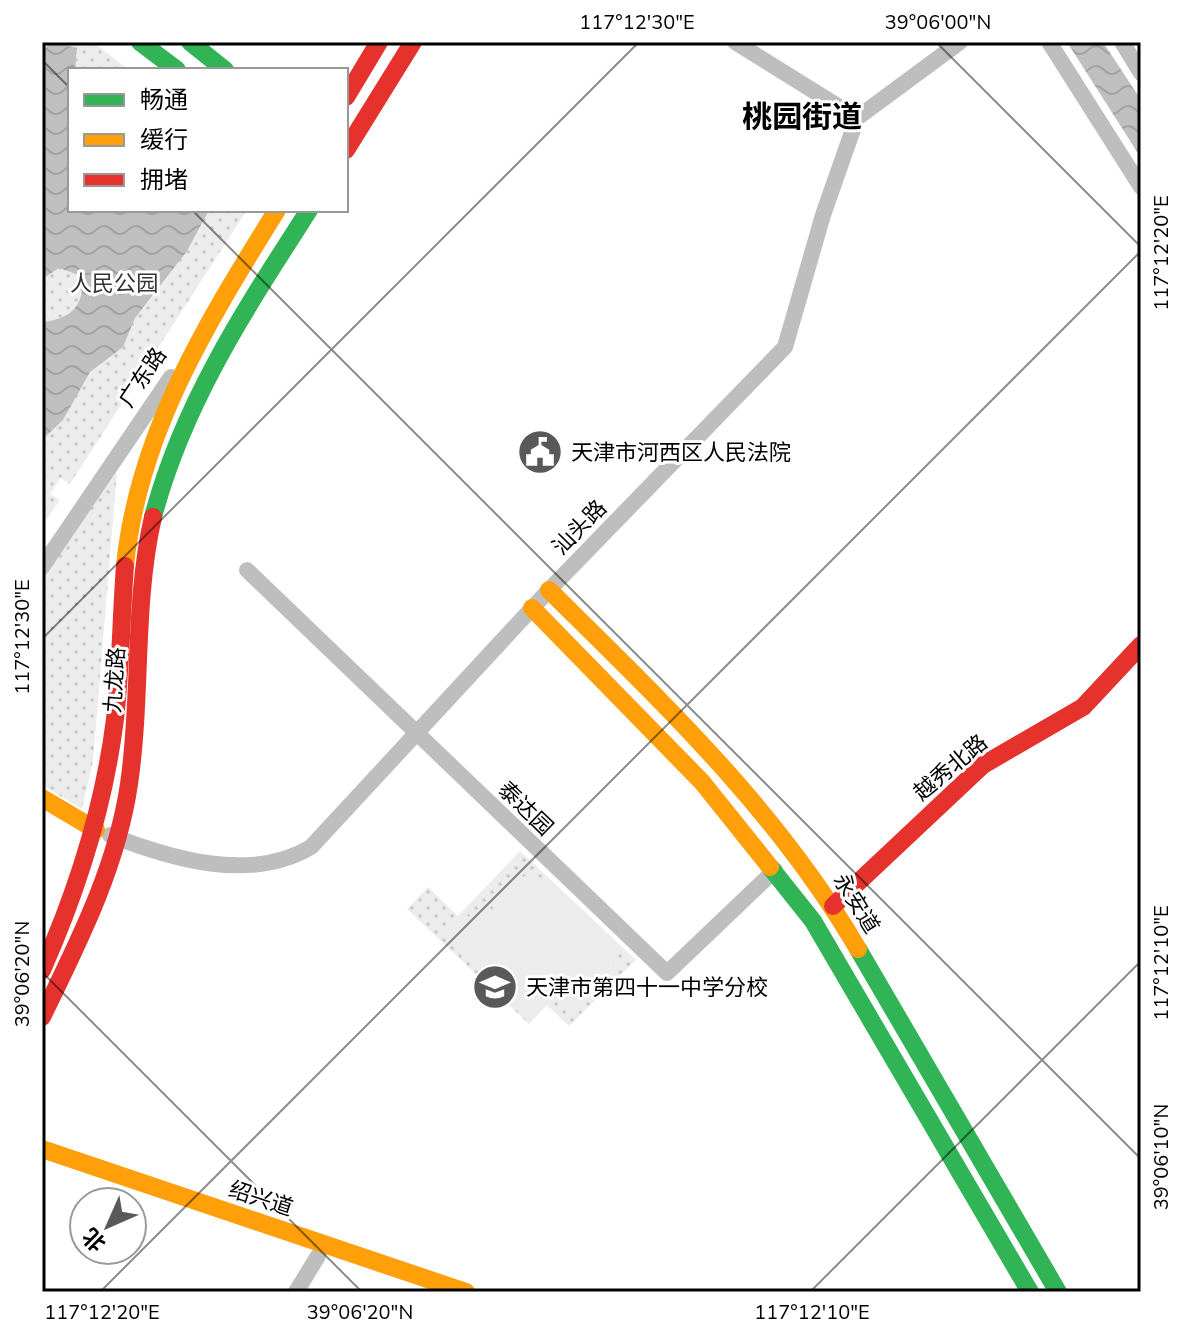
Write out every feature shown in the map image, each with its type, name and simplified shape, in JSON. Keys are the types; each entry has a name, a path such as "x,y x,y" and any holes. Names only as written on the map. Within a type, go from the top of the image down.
{"main road":[{"path":"140,42 174,68"},
{"path":"190,42 222,68"},
{"path":"348,94 379,42"},
{"path":"348,147 413,42"},
{"name":"广东路","path":"210,319 276,212"},
{"name":"九龙路","path":"42,1017 89,919 118,838 135,735 152,522 189,412 223,344 308,212"},
{"name":"九龙路","path":"42,970 78,888 96,830 114,736 134,504 171,400 210,319"},
{"name":"永安道","path":"549,590 715,755 777,829 833,906 1058,1292"},
{"path":"532,608 636,711 775,870 813,921 1030,1292"},
{"name":"越秀北路","path":"833,906 983,765 1083,707 1141,645"},
{"path":"42,798 96,830"},
{"name":"绍兴道","path":"42,1149 466,1292"},
{"name":"绍兴道","path":"42,1167 424,1292"}],"street":[{"path":"735,42 857,118 960,42"},
{"path":"1049,42 1141,187"},
{"path":"1122,42 1141,73"},
{"name":"汕头路","path":"96,830 176,855 232,865 275,864 311,847 549,590 785,347 823,215 857,118"},
{"name":"广东路","path":"42,567 210,319"},
{"name":"泰达园","path":"247,570 667,973 775,870"},
{"path":"296,1292 318,1256"}],"green space":[{"name":"人民公园","path":"42,42 93,42 126,68 68,68 68,212 246,212 70,484 60,478 50,494 60,500 47,519 42,516"},
{"path":"117,472 93,761 82,809 42,785 42,577"},
{"path":"520,851 636,960 569,1026 547,1005 529,1024 407,909 428,887 458,916"},
{"path":"525,876 550,880 615,943 614,963 608,979 595,991 576,997 584,1006 576,1015 555,995 532,1018 443,937 465,914 472,919 481,910 491,920 500,892"}],"water":[{"name":"人民公园","path":"52,42 77,48 75,68 68,68 68,212 208,212 187,251 135,318 123,347 90,372 63,420 42,440 42,322 69,314 82,291 76,285 79,275 59,268 42,279 42,51"},
{"path":"1067,42 1103,42 1141,100 1141,158"}],"traffic: fast":[{"path":"140,42 174,68"},
{"path":"190,42 222,68"},
{"path":"153,517 181,435 199,396 240,320 308,212"},
{"path":"770,867 813,921 1030,1292"},
{"path":"858,949 1058,1292"}],"traffic: slow":[{"path":"125,566 132,517 161,424 202,336 276,212"},
{"path":"549,590 716,759 791,850 858,949"},
{"path":"532,608 702,782 770,867"},
{"path":"42,798 96,830"},
{"path":"42,1149 466,1292"}],"traffic: jam":[{"path":"348,94 379,42"},
{"path":"348,147 413,42"},
{"path":"42,1017 106,875 123,815 133,751 140,617 153,517"},
{"path":"42,970 78,878 104,784 117,700 125,566"},
{"path":"833,906 983,765 1083,707 1141,645"}],"place":[{"name":"天津市河西区人民法院","path":"540,452"},
{"name":"天津市第四十一中学分校","path":"495,987"}],"district":[{"name":"桃园街道","path":"802,117"}]}
